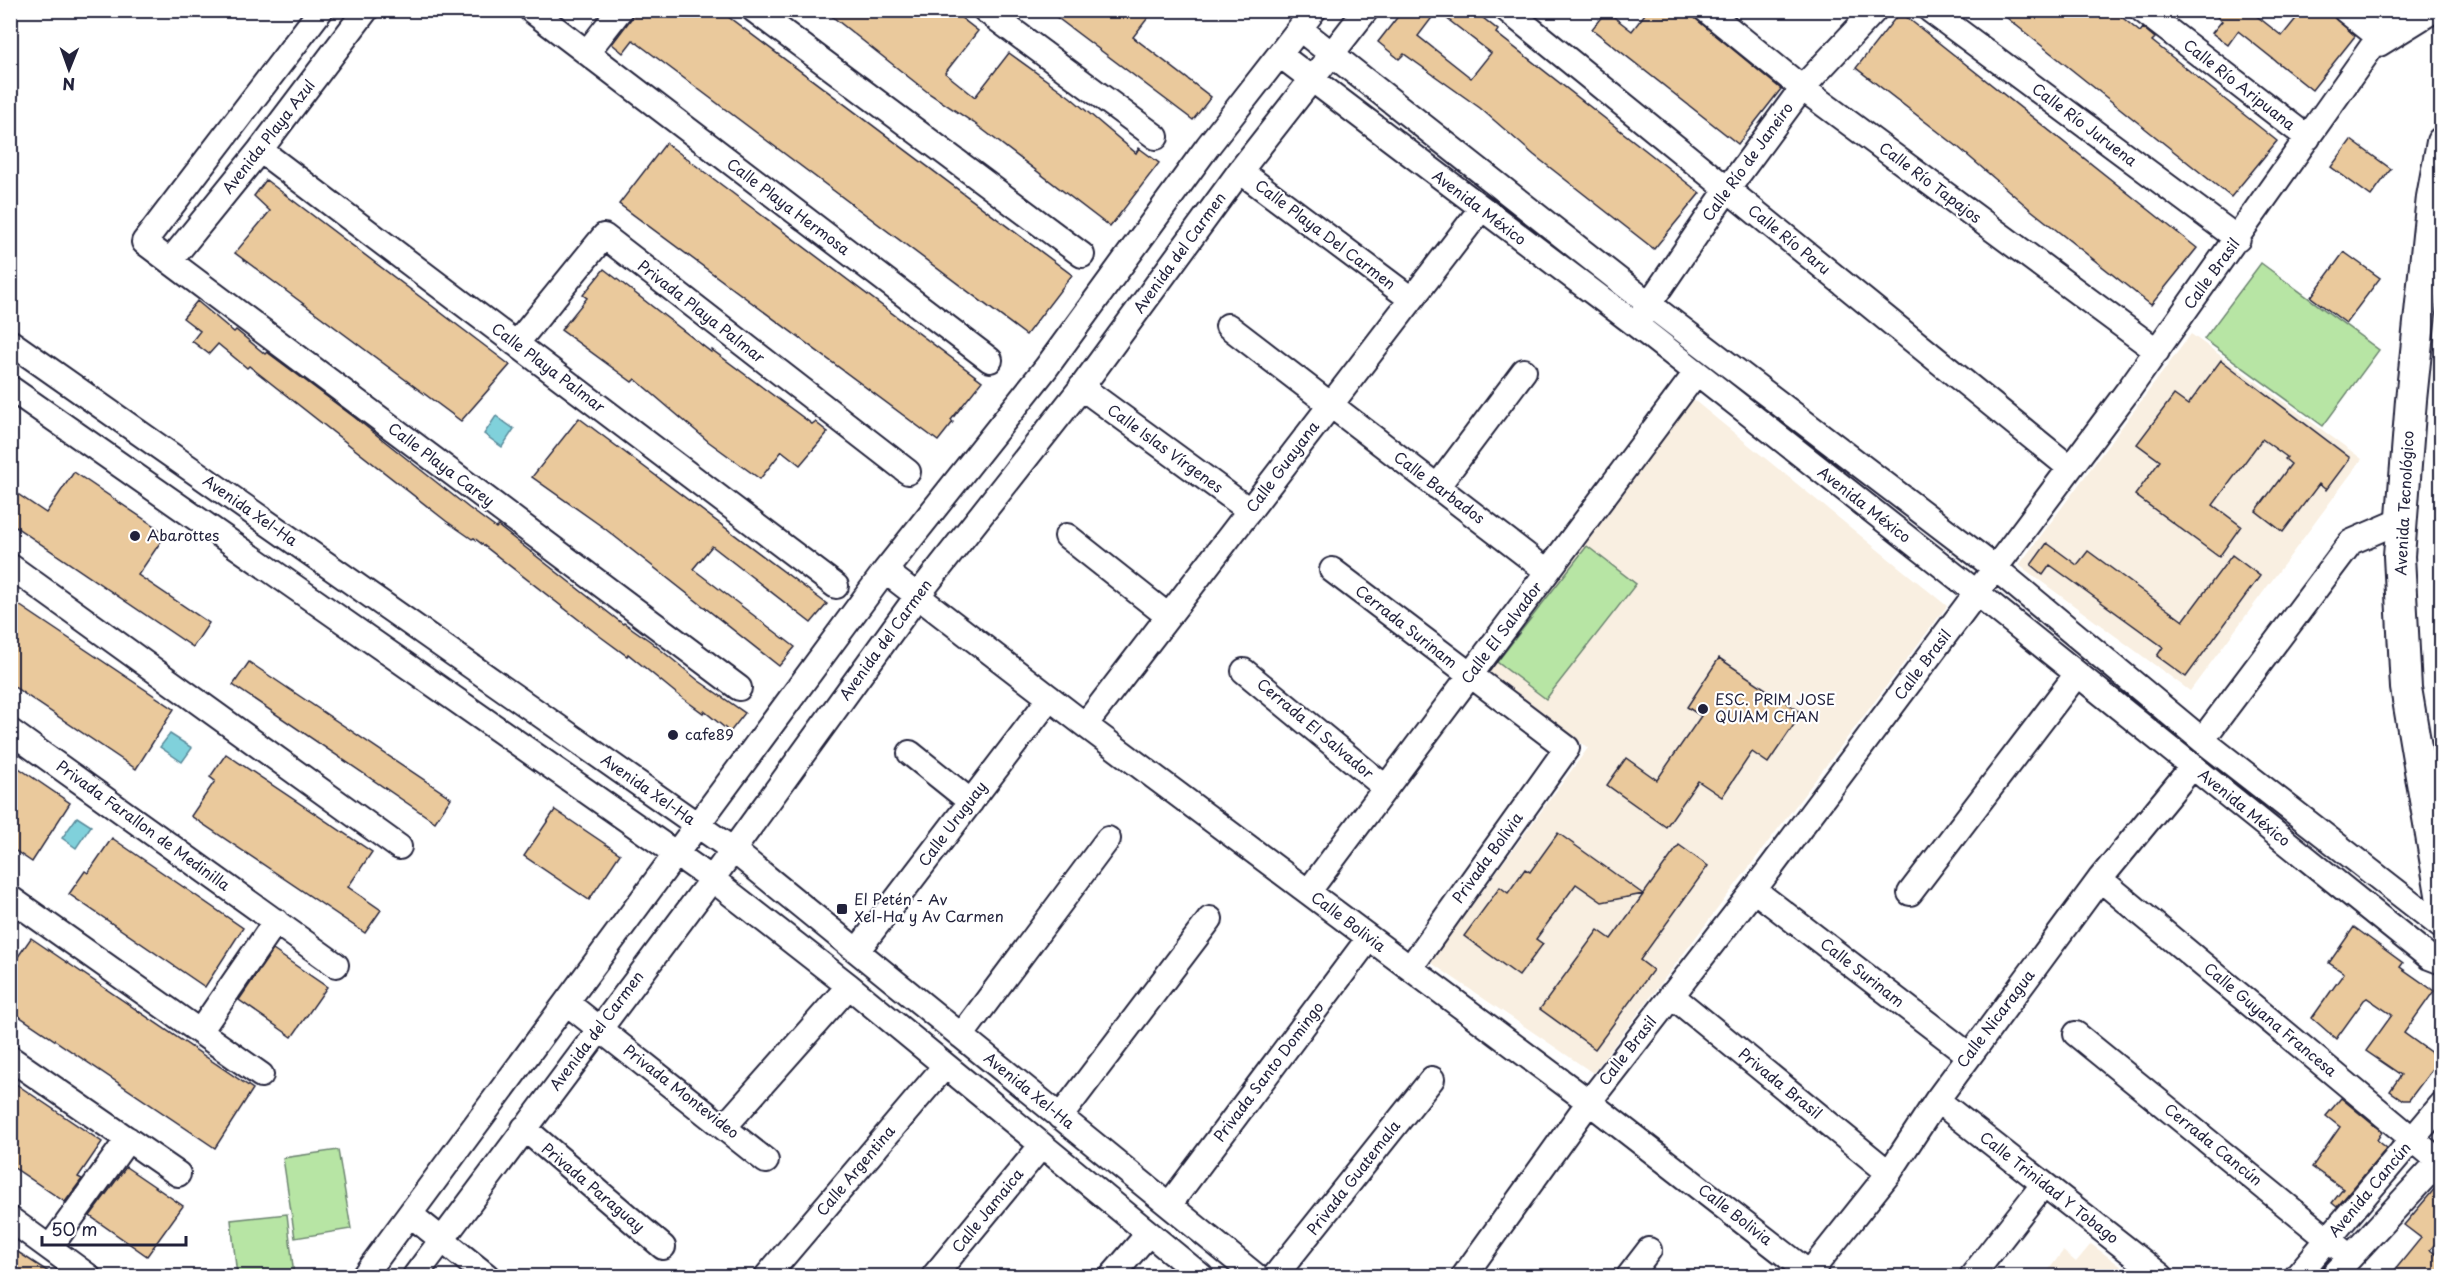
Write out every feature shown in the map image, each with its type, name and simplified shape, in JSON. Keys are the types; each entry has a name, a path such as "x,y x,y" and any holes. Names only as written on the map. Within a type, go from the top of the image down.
{"main road":[{"name":"Avenida Tecnológico","path":"2442,142 2428,242 2399,555 2406,688 2442,900"}],"street":[{"name":"Calle Playa Carey","path":"321,10 144,242 739,688"},
{"name":"Avenida Playa Azul","path":"170,261 260,150 366,10"},
{"name":"Calle Playa Hermosa","path":"531,10 588,51 990,360"},
{"path":"588,51 620,10"},
{"path":"754,10 1082,255"},
{"path":"985,10 1156,138"},
{"name":"Avenida del Carmen","path":"415,1276 599,1027 734,850 918,595 1081,387 1240,171 1366,10"},
{"name":"Calle Río Tapajos","path":"1706,10 1802,88 2157,351"},
{"name":"Calle Río de Janeiro","path":"1635,324 1727,190 1802,88 1875,10"},
{"name":"Calle Río Juruena","path":"1930,10 2238,239"},
{"name":"Calle Río Aripuana","path":"2142,10 2308,138"},
{"path":"2345,10 2379,42 2434,10"},
{"name":"Calle Brasil","path":"1464,1276 1589,1102 1754,890 2157,351 2379,42 2398,10"},
{"name":"Calle Río Paru","path":"1522,15 1727,190 2070,468"},
{"path":"364,1276 699,826 885,571 1046,368 1208,146 1307,20"},
{"name":"Avenida México","path":"1307,20 1332,53 1648,304 1995,568 2202,740 2442,927"},
{"name":"Avenida México","path":"1280,56 1635,324 1977,593 2429,957 2442,962"},
{"name":"Calle Playa Palmar","path":"260,150 836,586"},
{"name":"Calle Playa Del Carmen","path":"1240,171 1411,299"},
{"name":"Calle Guayana","path":"1085,725 1481,209"},
{"name":"Privada Playa Palmar","path":"516,344 604,236 908,472"},
{"name":"Calle Barbados","path":"1228,326 1548,571"},
{"name":"Avenida Xel-Ha","path":"10,342 734,850 1256,1276"},
{"path":"1437,487 1524,371"},
{"name":"Calle El Salvador","path":"1308,892 1696,373"},
{"name":"Calle Islas Vírgenes","path":"1081,387 1249,510"},
{"path":"10,388 712,879 849,986 1201,1276"},
{"path":"2202,740 2350,542 2402,520"},
{"path":"1067,536 1168,616"},
{"path":"10,566 399,848"},
{"name":"Cerrada Surinam","path":"1332,570 1567,748"},
{"name":"Calle Bolivia","path":"885,571 1085,725 1589,1102 1808,1275"},
{"name":"Cerrada El Salvador","path":"1244,671 1386,788"},
{"path":"1910,893 2077,674"},
{"name":"Calle Uruguay","path":"857,951 1050,698"},
{"name":"Privada Farallon de Medinilla","path":"10,731 336,965"},
{"name":"Privada Bolivia","path":"1410,968 1567,748"},
{"path":"910,753 971,802"},
{"name":"Calle Nicaragua","path":"1808,1275 1889,1173 1936,1100 2100,879 2192,767"},
{"path":"961,1036 1108,839"},
{"name":"Calle Guyana Francesa","path":"2100,879 2440,1160"},
{"name":"Calle Surinam","path":"1754,890 1969,1055"},
{"path":"10,898 201,1030 261,1075"},
{"path":"1060,1117 1210,919"},
{"path":"201,1030 276,921"},
{"name":"Privada Santo Domingo","path":"1169,1205 1369,938"},
{"path":"725,1126 849,986"},
{"name":"Privada Brasil","path":"1671,995 1889,1173"},
{"name":"Privada Montevideo","path":"567,1003 725,1126 766,1161"},
{"name":"Cerrada Cancún","path":"2076,1034 2350,1257"},
{"path":"10,1058 178,1174"},
{"name":"Calle Argentina","path":"767,1276 945,1066"},
{"name":"Privada Guatemala","path":"1275,1276 1432,1079"},
{"name":"Calle Trinidad Y Tobago","path":"1936,1100 2161,1276"},
{"name":"Avenida Cancún","path":"2297,1276 2442,1104"},
{"name":"Privada Paraguay","path":"524,1128 663,1247"},
{"path":"51,1246 128,1139"},
{"name":"Calle Jamaica","path":"934,1276 1042,1145"},
{"name":"Avenida Cancún","path":"2333,1276 2440,1160"},
{"path":"1972,1276 2043,1185"},
{"path":"411,1215 488,1276"},
{"path":"10,1219 51,1246 88,1276"},
{"path":"1112,1276 1149,1233"},
{"path":"1629,1276 1649,1250"}],"shaded area":[{"path":"2191,334 2362,459 2190,691 2019,565"},
{"name":"ESC. PRIM JOSE QUIAM CHAN","path":"1690,397 1947,606 1593,1073 1430,962 1588,748 1487,670"},
{"path":"2091,1244 2134,1276 2044,1276 2063,1251 2076,1262"}],"green space":[{"path":"2261,263 2379,350 2323,426 2204,339"},
{"path":"1587,546 1636,584 1546,699 1497,662"},
{"path":"338,1150 351,1229 295,1238 283,1158"},
{"path":"287,1214 294,1276 237,1276 231,1220"}],"water":[{"path":"496,416 514,429 502,447 484,434"},
{"path":"170,734 192,748 182,762 160,747"},
{"path":"77,817 91,826 76,848 62,838"}],"building":[{"path":"634,10 719,10 1072,275 1026,335 633,40 623,53 612,44 631,19"},
{"path":"824,10 951,10 978,31 945,73 975,97 1009,53 1070,97 1136,153 1139,148 1159,163 1110,227 974,123 930,94"},
{"path":"1047,10 1154,10 1133,37 1211,97 1193,120"},
{"path":"1403,10 1473,10 1498,30 1496,33 1700,193 1654,249 1534,155 1480,108 1404,54 1399,59 1378,42","holes":["1437,11 1491,53 1471,78 1418,36"]},
{"path":"1648,10 1685,10 1781,89 1738,144 1592,29 1606,11 1632,31"},
{"path":"1997,10 2113,10 2140,32 2143,28 2155,38 2152,41 2277,141 2231,197"},
{"path":"2209,10 2249,10 2282,36 2303,10 2327,10 2355,36 2312,90 2238,31 2228,45 2212,33 2222,21"},
{"path":"1900,12 2197,248 2151,305 2031,210 1958,147 1856,68"},
{"path":"2351,140 2391,169 2371,196 2331,167"},
{"path":"666,143 982,381 951,420 953,422 938,441 619,204"},
{"path":"266,180 510,365 461,421 235,253 270,211 254,196"},
{"path":"2344,252 2380,278 2346,323 2311,297"},
{"path":"604,269 711,352 712,350 812,424 815,422 828,432 800,465 782,451 760,479 709,442 635,379 632,382 561,330 587,298 583,295"},
{"path":"197,301 234,332 236,330 265,354 267,352 469,508 496,528 498,526 623,624 650,641 699,681 745,713 730,732 704,711 703,713 677,694 628,654 627,656 601,637 474,538 472,539 446,521 249,366 247,368 218,344 209,354 192,341 200,331 183,318"},
{"path":"2221,360 2350,458 2326,490 2319,484 2283,532 2256,511 2291,464 2285,459 2287,457 2262,439 2213,505 2241,526 2219,557 2135,495 2160,461 2137,444 2174,395 2188,405"},
{"path":"579,418 827,604 811,623 712,546 693,569 795,647 779,666 604,528 532,477"},
{"path":"74,472 166,534 138,575 209,623 193,647 10,523 10,489 46,513"},
{"path":"2047,543 2077,565 2088,551 2183,621 2232,555 2260,576 2186,677 2157,656 2163,647 2050,565 2043,575 2031,565"},
{"path":"10,599 174,709 136,769 10,684"},
{"path":"1719,658 1802,713 1768,763 1752,752 1722,797 1698,781 1666,827 1607,785 1626,758 1657,780 1701,716 1687,707"},
{"path":"249,662 451,798 435,822 233,685"},
{"path":"226,754 372,852 348,887 381,910 365,933 191,816 215,781 210,777"},
{"path":"10,762 70,803 32,862 10,847"},
{"path":"555,810 620,854 589,900 524,856"},
{"path":"1558,833 1643,894 1602,902 1576,884 1536,939 1543,944 1519,976 1464,936 1500,887 1508,893 1525,869 1530,872"},
{"path":"112,838 243,928 205,987 69,894 85,871 88,873"},
{"path":"1679,845 1708,866 1640,960 1653,970 1595,1049 1540,1009 1598,930 1611,939"},
{"path":"2354,927 2403,963 2400,967 2434,991 2404,1033 2440,1059 2409,1100 2403,1100 2390,1091 2401,1075 2366,1051 2392,1015 2367,998 2336,1039 2312,1018 2344,973 2329,963"},
{"path":"31,938 253,1089 215,1148 10,1010 10,968"},
{"path":"273,950 327,987 292,1037 239,1000"},
{"path":"10,1080 102,1142 78,1177 82,1179 65,1202 10,1165"},
{"path":"2341,1098 2382,1132 2377,1140 2387,1148 2337,1207 2332,1203 2343,1189 2312,1167 2340,1127 2326,1116"},
{"path":"126,1167 183,1206 147,1256 90,1216"},
{"path":"2442,1180 2442,1236 2430,1250 2442,1259 2442,1276 2390,1276 2421,1238 2404,1225"},
{"path":"10,1247 55,1276 10,1276"}],"place":[{"name":"Abarottes","path":"135,536"},
{"name":"ESC. PRIM JOSE QUIAM CHAN","path":"1703,709"},
{"name":"cafe89","path":"673,735"},
{"name":"El Petén - Av Xel-Ha y Av Carmen","path":"842,909"}]}
